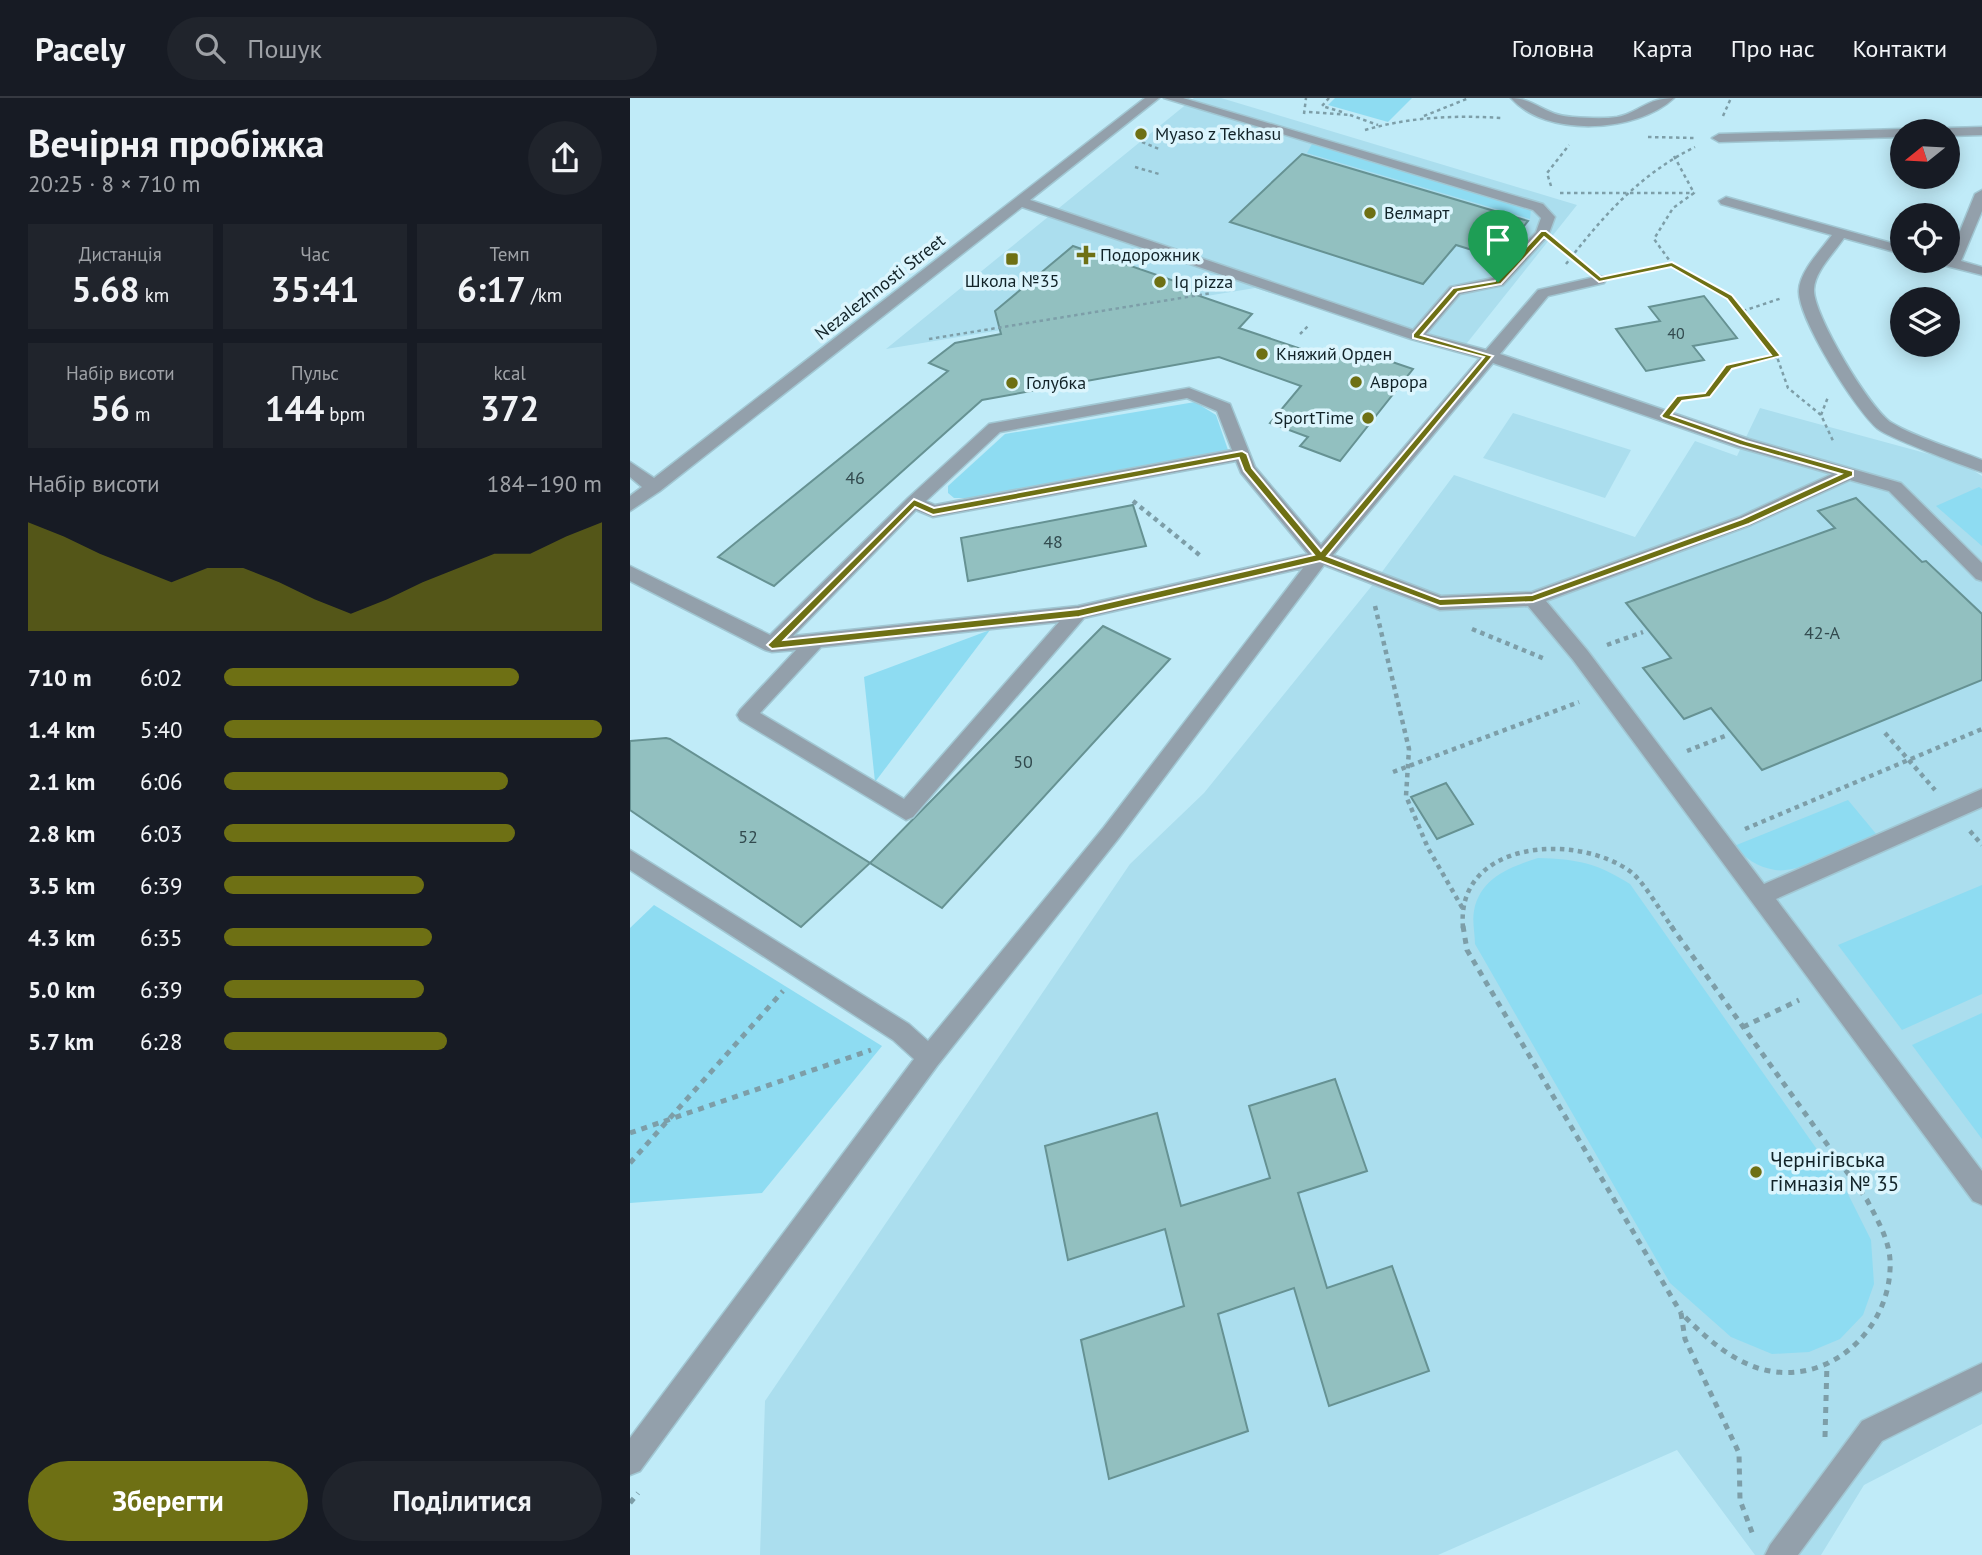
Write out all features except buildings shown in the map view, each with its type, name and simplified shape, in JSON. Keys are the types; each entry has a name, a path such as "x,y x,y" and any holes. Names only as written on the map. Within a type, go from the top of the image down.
{"street":[{"name":"Nezalezhnosti Street","path":"630,505 1153,98"},
{"path":"1170,98 1538,207 1548,218 1543,233 1498,282 1455,290 1416,336"},
{"path":"1517,98 1538,114 1569,121 1621,121 1668,98"},
{"path":"1960,132 1982,131"},
{"path":"1718,138 1890,133"},
{"path":"1960,239 1982,194"},
{"path":"1726,201 1890,247"},
{"path":"1021,202 1416,336 1489,356 1743,443 1895,487 1982,574"},
{"path":"1840,233 1812,274 1806,290 1810,306 1836,363 1884,426 1982,466"},
{"path":"1960,265 1982,271"},
{"path":"630,1461 929,1058 1111,833 1321,557 1543,293 1599,279"},
{"path":"772,645 914,502 995,428 1189,393 1224,408 1247,469 1321,557 1440,603 1533,598 1745,522 1850,473"},
{"path":"914,502 933,511 1242,454"},
{"path":"630,468 654,487"},
{"path":"630,573 772,645 1079,613 1321,557"},
{"path":"1533,598 1580,655 1982,1192"},
{"path":"815,641 747,715 906,811 1079,613"},
{"path":"1760,896 1982,798"},
{"path":"630,859 901,1032 929,1058"},
{"path":"1769,1550 1872,1431 1982,1377"}],"path":[{"path":"1306,98 1304,111 1350,115"},
{"path":"1328,98 1322,106 1379,125"},
{"path":"1420,118 1469,98"},
{"path":"1569,121 1569,148 1547,173 1553,193 1694,192 1726,201"},
{"path":"1543,293 1623,193 1674,156 1718,138"},
{"path":"1142,142 1159,149"},
{"path":"1674,156 1694,192"},
{"path":"1135,167 1159,174"},
{"path":"1694,192 1673,208 1654,239 1672,264 1730,297 1777,356 1788,388 1821,415"},
{"path":"1572,255 1599,279 1672,264"},
{"path":"1743,311 1806,290"},
{"path":"929,339 1224,291"},
{"path":"1666,416 1680,398 1707,395 1729,367 1777,356"},
{"path":"1132,500 1230,580"},
{"path":"1374,601 1389,654 1409,749 1406,796 1428,848 1464,910"},
{"path":"1468,628 1552,663"},
{"path":"1580,655 1643,632"},
{"path":"1393,772 1607,691"},
{"path":"1718,840 1982,729"},
{"path":"1885,733 1953,811"},
{"path":"1660,762 1726,736"},
{"path":"1973,835 1982,845"},
{"path":"1545,848 1601,856 1633,873 1867,1200 1888,1244 1890,1275 1882,1307 1866,1336 1841,1357 1808,1372 1770,1371 1731,1355 1681,1313 1466,950 1462,923 1464,910 1465,895 1475,877 1497,861 1520,853 1545,848"},
{"path":"630,1163 802,969"},
{"path":"1743,1027 1797,1001"},
{"path":"630,1133 882,1046 901,1032"},
{"path":"1681,1313 1685,1339 1739,1453 1741,1500 1769,1550"},
{"path":"1825,1444 1827,1363"},
{"path":"630,1503 638,1492"}],"shaded area":[{"path":"1194,98 1221,98 1577,205 1459,353 1255,288 886,349"},
{"path":"1335,98 1412,98 1388,122 1328,105"},
{"path":"1312,144 1531,208 1530,219 1307,153"},
{"path":"1195,402 1216,415 1228,450 972,498 954,498 948,493 948,486 1005,434"},
{"path":"1760,408 1962,463 1982,476 1982,1424 1864,1485 1821,1555 1755,1555 1677,1450 1438,1555 760,1555 765,1401 1130,864 1204,793 1370,588 1454,475 1635,537 1695,441 1737,456"},
{"path":"1513,413 1631,450 1605,498 1483,458"},
{"path":"1979,487 1982,489 1982,546 1936,506"},
{"path":"990,630 875,782 864,677"},
{"path":"1848,800 1877,835 1826,858 1798,868 1775,870 1757,864 1734,846"},
{"path":"1538,858 1586,864 1607,871 1630,884 1847,1192 1871,1240 1874,1284 1863,1315 1840,1339 1809,1352 1772,1354 1731,1337 1670,1283 1475,944 1474,911 1483,890 1507,870"},
{"path":"1982,885 1982,994 1902,1030 1838,945"},
{"path":"654,905 882,1046 762,1193 630,1203 630,928"},
{"path":"1982,1013 1982,1139 1912,1045"}],"place":[{"name":"Myaso z Tekhasu","path":"1141,134"},
{"name":"Велмарт","path":"1370,213"},
{"name":"Подорожник","path":"1086,255"},
{"name":"Школа №35","path":"1012,259"},
{"name":"Iq pizza","path":"1160,282"},
{"name":"Княжий Орден","path":"1262,354"},
{"name":"Аврора","path":"1356,382"},
{"name":"Голубка","path":"1012,383"},
{"name":"SportTime","path":"1368,418"},
{"name":"Чернігівська гімназія № 35","path":"1756,1172"}],"route":[{"path":"1498,282 1455,290 1416,336 1489,356 1321,557 1079,613 772,645 914,502 933,511 1242,454 1247,469 1321,557 1440,603 1533,598 1745,522 1850,473 1743,443 1666,416 1680,398 1707,395 1729,367 1777,356 1730,297 1672,264 1599,279 1543,233 1498,282"}]}
